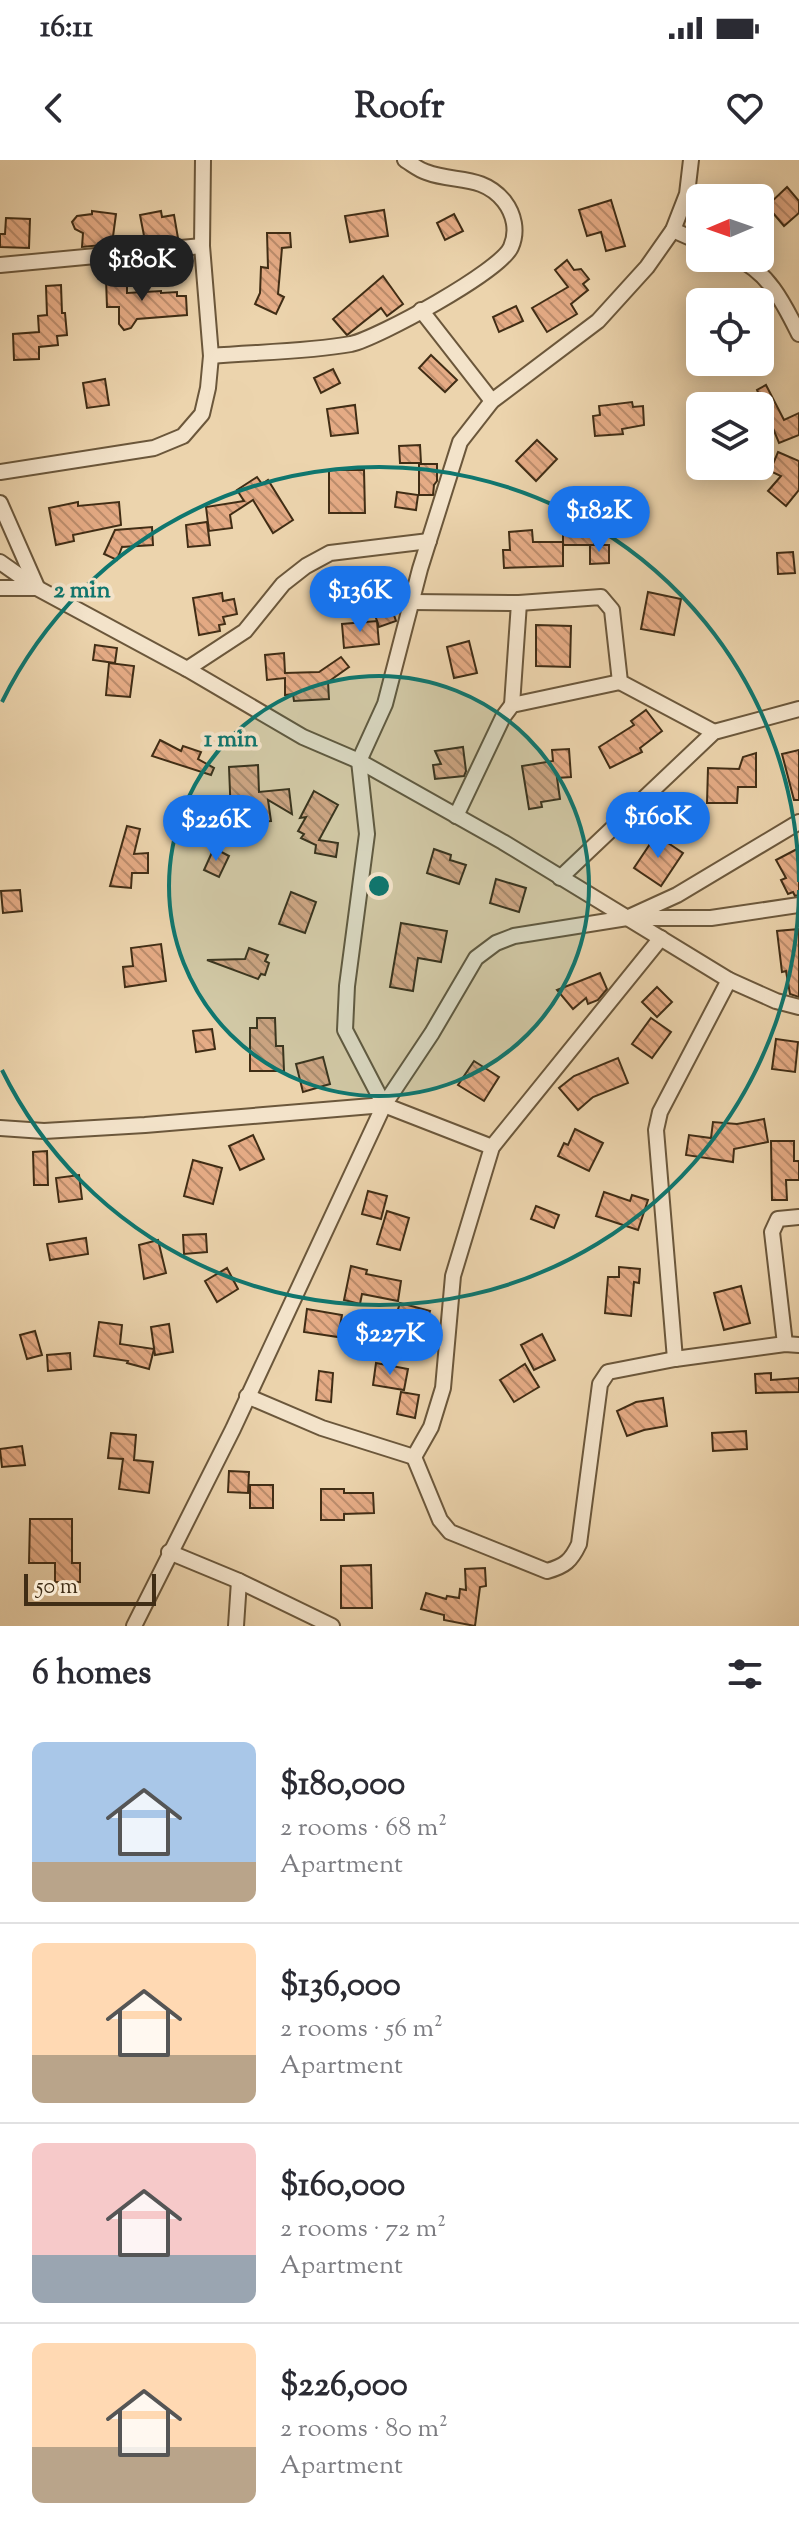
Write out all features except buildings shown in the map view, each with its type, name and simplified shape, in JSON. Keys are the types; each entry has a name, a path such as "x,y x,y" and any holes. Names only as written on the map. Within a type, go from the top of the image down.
{"street":[{"path":"0,472 154,448 183,436 202,414 211,356 202,246 203,160"},
{"path":"211,356 352,343 378,335 473,281 511,249 515,226 511,212 502,199 481,182 426,173 405,160"},
{"path":"384,1105 345,1030 347,986 367,834 359,761 385,704 429,541 460,442 492,401 598,321 647,267 673,230 687,194 691,160"},
{"path":"673,230 686,236"},
{"path":"0,265 202,246"},
{"path":"758,272 768,280 782,301 799,334"},
{"path":"421,310 492,401"},
{"path":"0,503 37,588"},
{"path":"187,669 245,631 283,584 330,553 429,541"},
{"path":"0,562 37,588 187,669 303,737 359,761 503,842 729,980 776,1001 799,1007"},
{"path":"0,588 37,588"},
{"path":"412,602 519,603 601,597 612,610 620,682"},
{"path":"456,816 503,717 512,705 519,603"},
{"path":"512,705 620,682 714,732"},
{"path":"560,878 714,732 799,709"},
{"path":"627,918 677,895 799,822"},
{"path":"134,1626 384,1105 432,1033 476,958 485,949 514,936 627,918 711,918 799,905"},
{"path":"414,1457 431,1427 443,1388 453,1276 492,1147 661,938"},
{"path":"675,1359 656,1130 660,1112 729,980"},
{"path":"0,1128 44,1131 145,1125 384,1105 492,1147"},
{"path":"414,1457 440,1520 450,1532 547,1571 563,1567 572,1559 579,1544 602,1378 616,1369 792,1344 772,1232 778,1219 799,1217"},
{"path":"247,1396 322,1428 414,1457"},
{"path":"169,1552 239,1581 332,1626"},
{"path":"236,1626 239,1581"}]}
